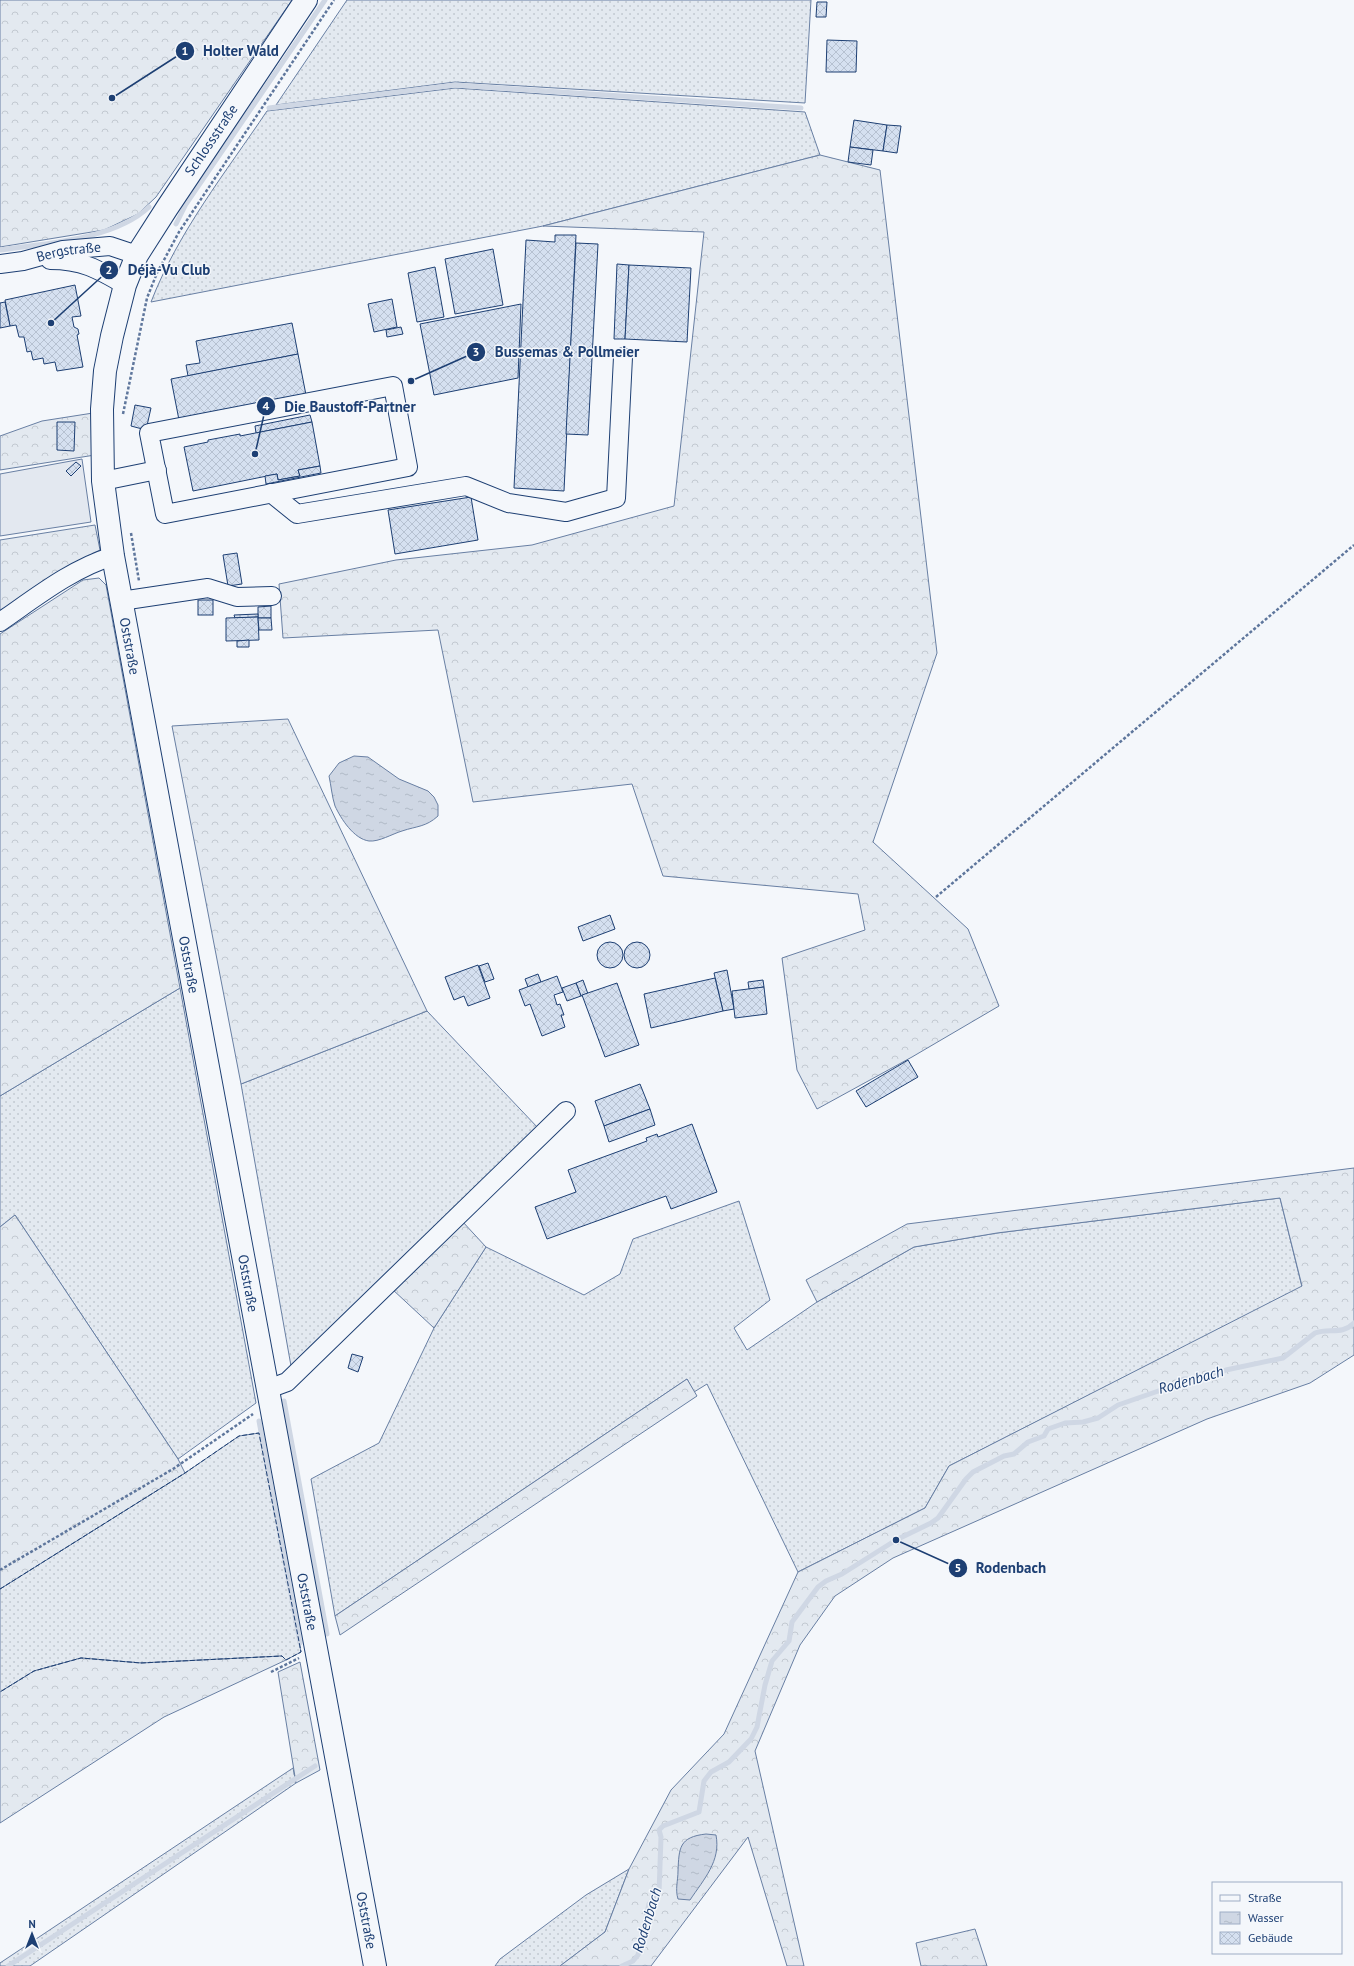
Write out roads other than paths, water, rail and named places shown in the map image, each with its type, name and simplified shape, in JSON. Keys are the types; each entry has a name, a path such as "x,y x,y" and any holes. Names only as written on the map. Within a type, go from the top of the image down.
{"main road":[{"name":"Schlossstraße","path":"103,481 102,401 105,371 123,291 137,255 195,164 306,0"},
{"name":"Oststraße","path":"103,481 113,556 131,599 270,1398 375,1966"}],"street":[{"name":"Bergstraße","path":"23,261 63,250 110,246 137,255"},
{"name":"Bergstraße","path":"0,264 23,261 65,260 96,268 123,291"},
{"path":"271,493 297,514 466,486 508,503 566,512 616,498 623,357"},
{"path":"392,386 408,467 271,493 165,514 150,433 392,386"},
{"path":"103,481 157,470"},
{"path":"1,615 96,561 113,556"},
{"path":"131,599 208,588 237,597 272,596"},
{"path":"270,1398 566,1111"}],"water":[{"path":"354,756 368,757 399,779 428,791 434,797 438,805 438,816 434,820 425,824 386,838 369,841 358,837 344,822 335,806 329,776 339,763"},
{"path":"706,1834 716,1835 717,1844 714,1861 706,1877 690,1900 678,1899 678,1863 682,1845 690,1838"}],"waterway":[{"path":"176,224 186,204 325,0"},
{"path":"269,108 455,85 801,108"},
{"path":"0,250 58,242 99,233 117,227 134,218 149,207"},
{"name":"Rodenbach","path":"622,1966 633,1961 638,1955 649,1904 659,1893 661,1837 659,1830 663,1826 699,1812 704,1781 711,1772 729,1762 751,1739 757,1727 765,1685 772,1661 789,1641 792,1622 818,1587 826,1581 842,1574 896,1540 931,1523 938,1518 966,1479 973,1472 1004,1456 1014,1454 1028,1442 1044,1436 1048,1429 1065,1423 1083,1422 1098,1418 1118,1405 1167,1388 1184,1379 1205,1379 1226,1370 1283,1358 1315,1333 1320,1331 1344,1329 1354,1323"},
{"path":"284,1401 327,1634"},
{"path":"259,1421 300,1643"},
{"path":"8,1966 315,1766"}],"place":[{"name":"Holter Wald","path":"112,98"},
{"name":"Déjà-Vu Club","path":"51,323"},
{"name":"Bussemas & Pollmeier","path":"411,381"},
{"name":"Die Baustoff-Partner","path":"255,454"},
{"name":"Rodenbach","path":"896,1540"}]}
